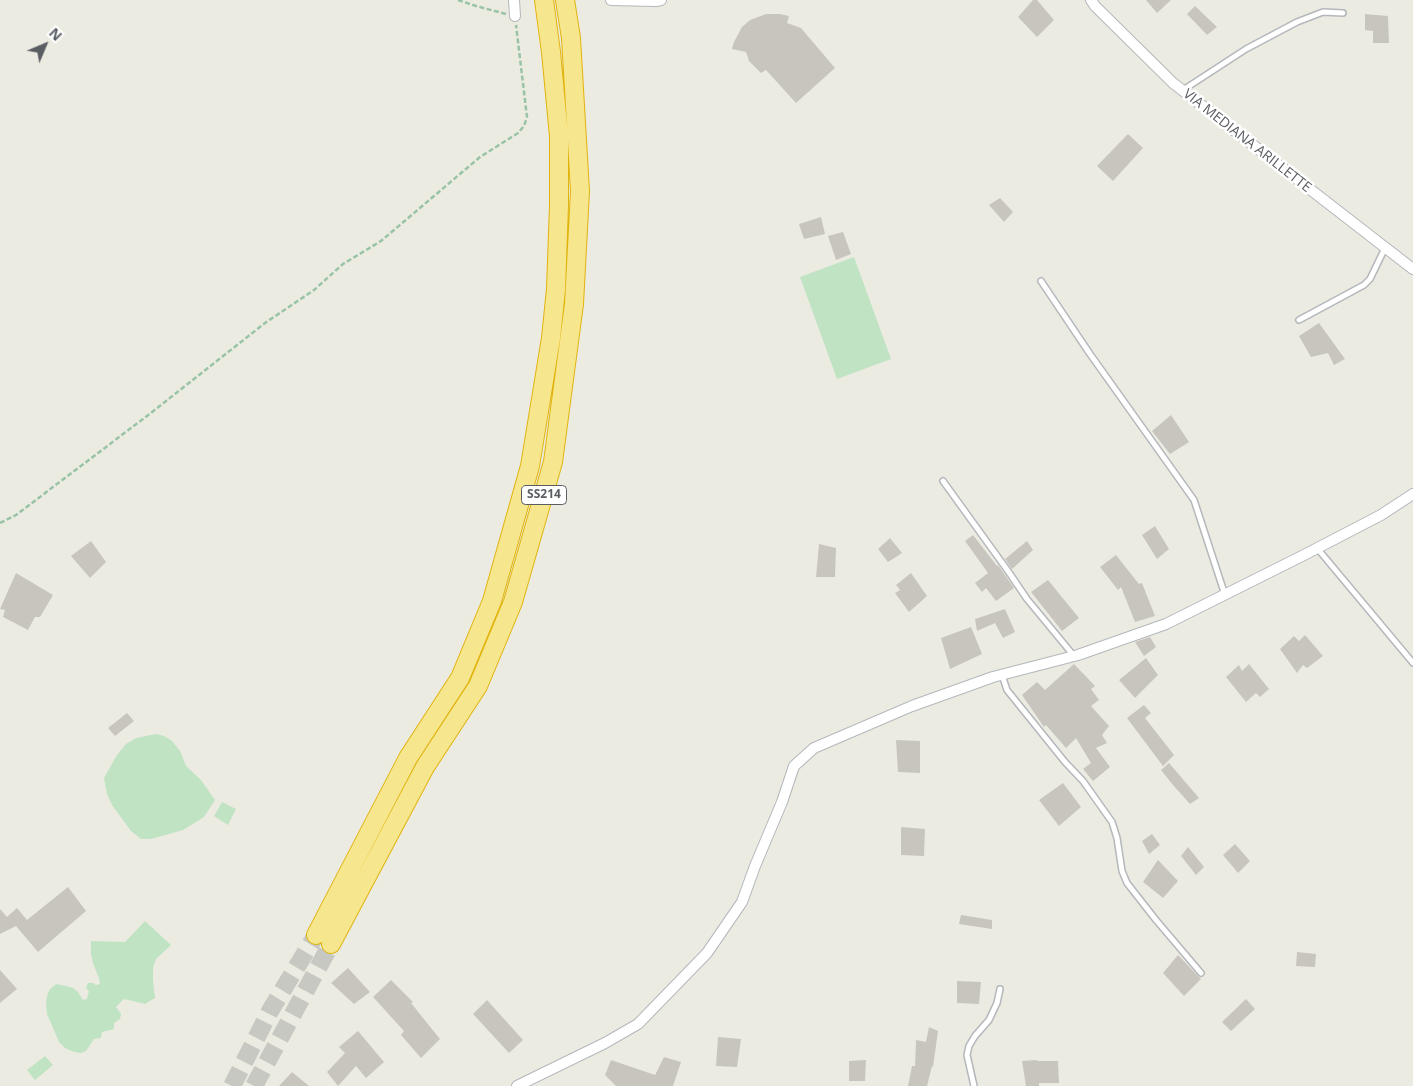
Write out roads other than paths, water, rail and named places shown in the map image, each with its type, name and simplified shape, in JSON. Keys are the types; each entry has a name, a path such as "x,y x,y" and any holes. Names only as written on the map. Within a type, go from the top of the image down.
{"highway":[{"name":"SS214","path":"544,0 552,52 559,136 559,205 556,289 551,338 530,466 492,600 460,678 408,758 324,940 425,767 478,686 513,602 553,462 574,304 580,191 571,38 565,0"}],"street":[{"path":"514,0 515,16"},
{"path":"611,0 656,2 661,0"},
{"name":"VIA MEDIANA ARILLETTE","path":"1091,0 1173,83 1413,270"},
{"path":"517,1086 605,1043 638,1024 707,953 742,902 782,802 794,766 814,748 912,706 1001,674 1075,656 1166,624 1381,515 1413,494"}],"lane":[{"path":"1182,90 1246,49 1297,22 1323,12 1343,13"},
{"path":"1299,320 1370,279 1385,248"},
{"path":"1041,281 1090,354 1194,500 1225,595"},
{"path":"943,481 1027,600 1075,656"},
{"path":"1317,548 1413,663"},
{"path":"1001,674 1007,690 1065,762 1083,781 1112,822 1118,838 1122,871 1127,883 1201,974"},
{"path":"974,1086 967,1056 969,1046 989,1020 997,1003 1000,989"}],"tunnel":[{"path":"232,1086 270,1011 316,935"},
{"path":"254,1086 331,944"}]}
